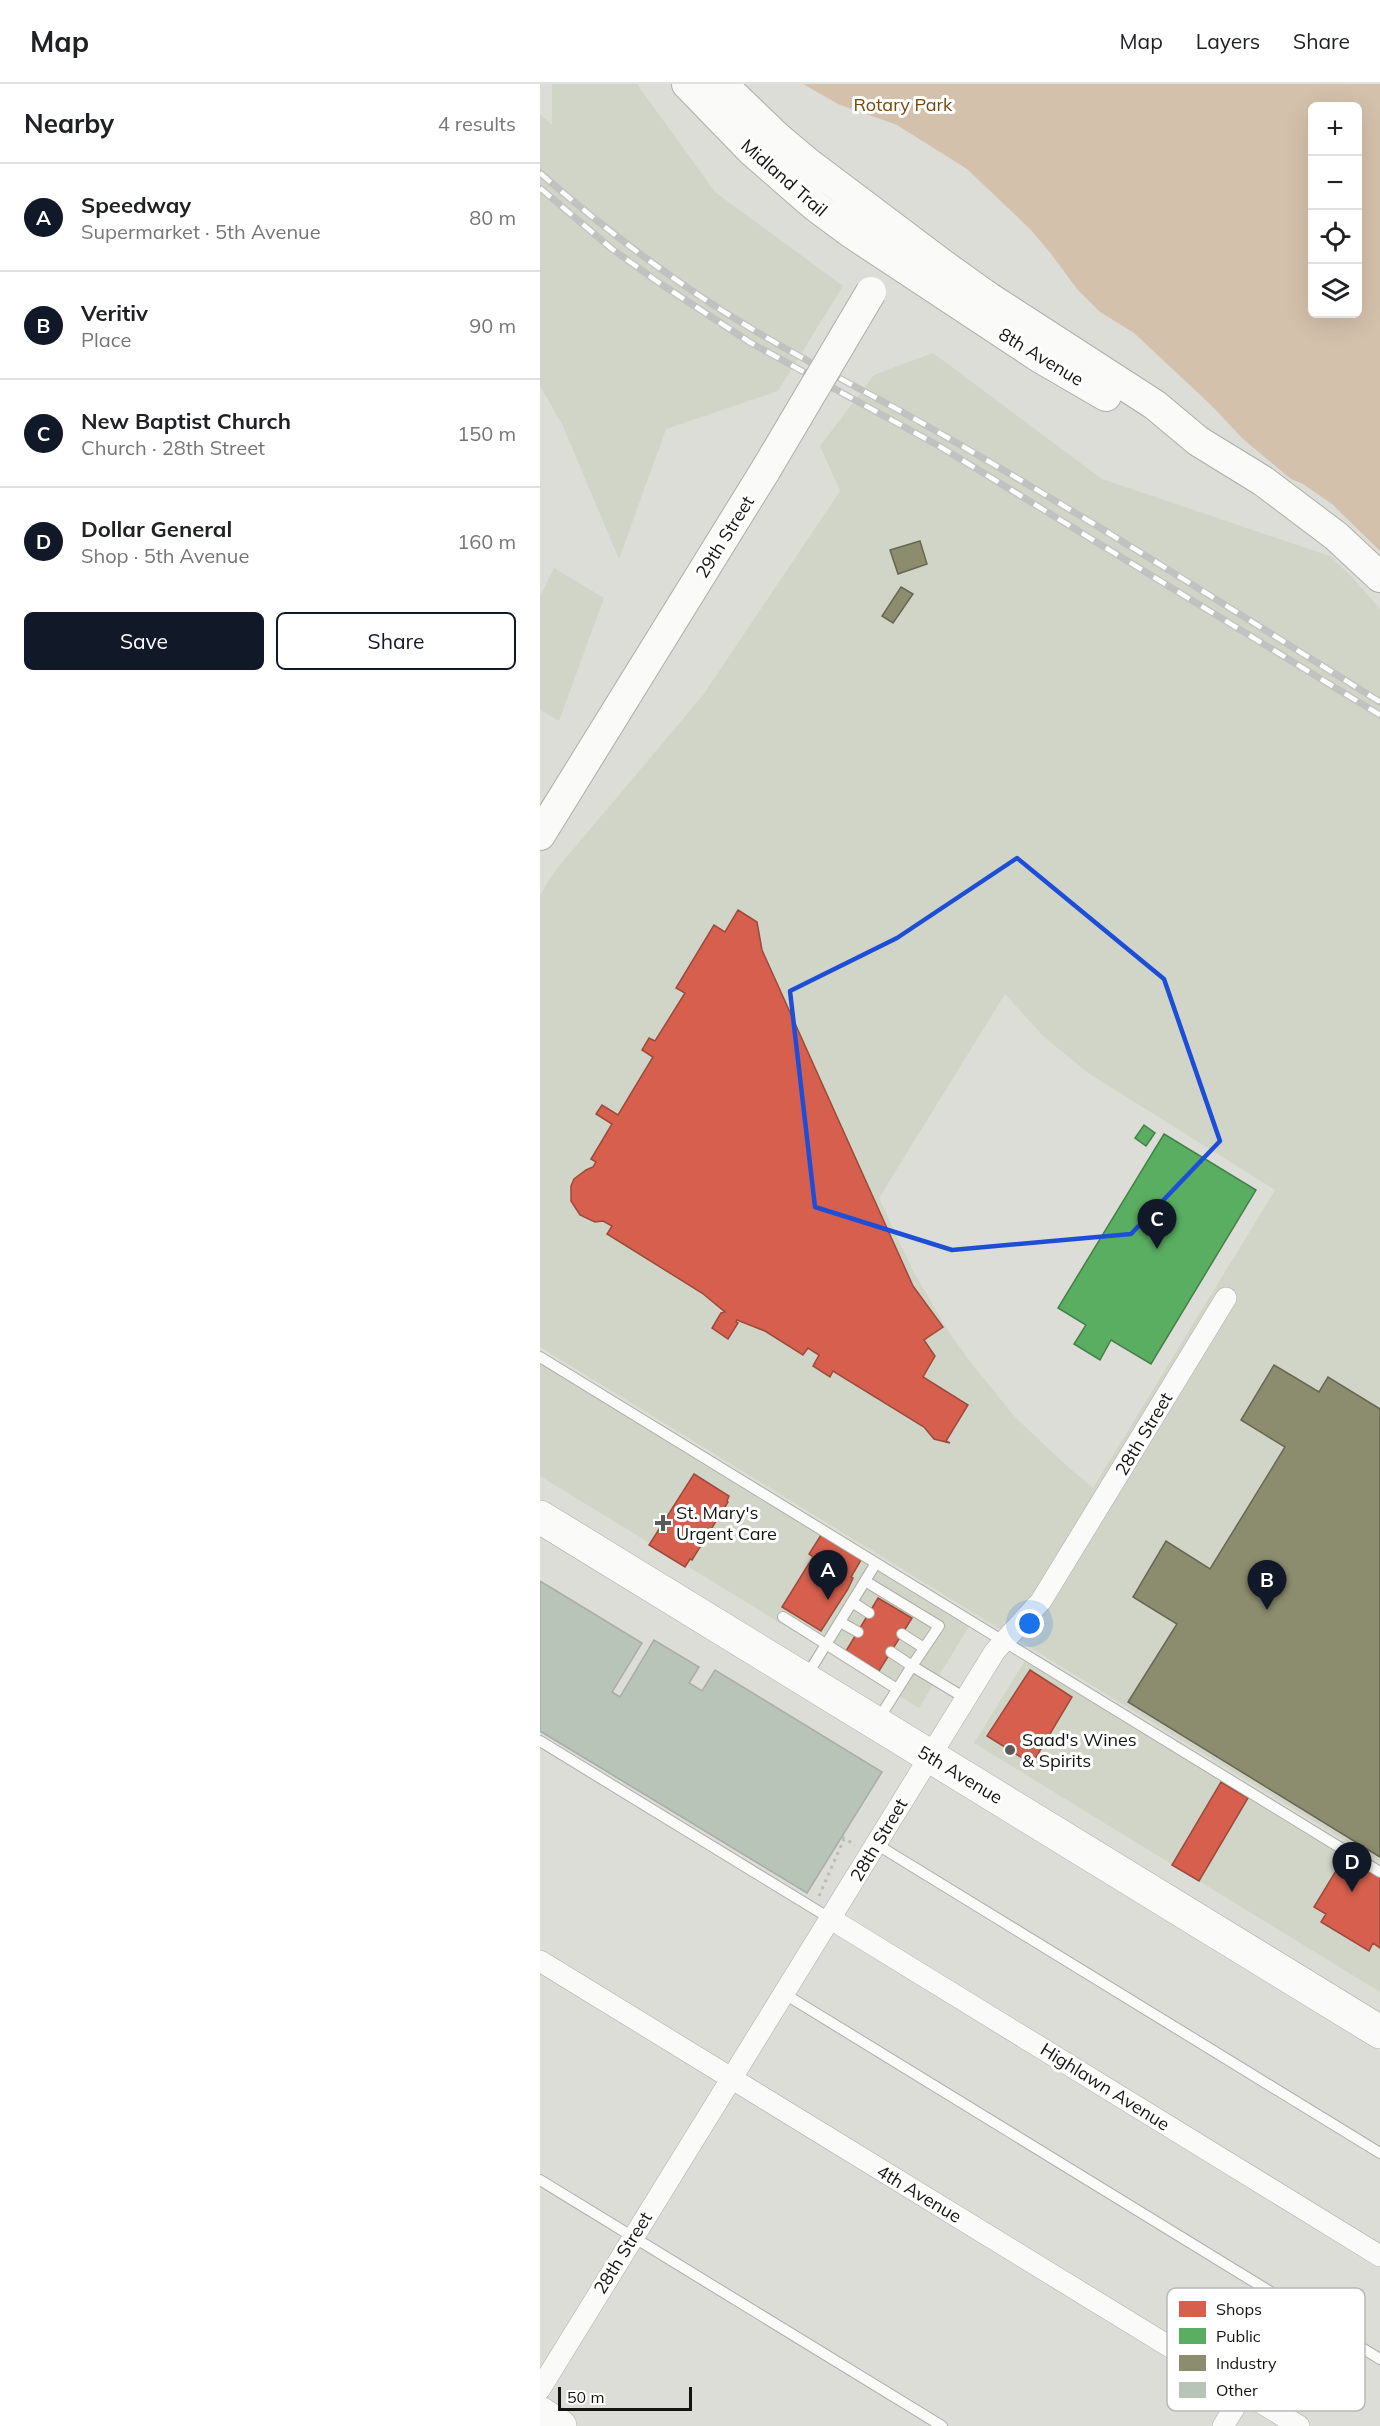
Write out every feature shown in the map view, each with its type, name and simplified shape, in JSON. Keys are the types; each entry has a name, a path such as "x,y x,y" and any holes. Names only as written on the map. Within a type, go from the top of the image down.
{"main road":[{"name":"Midland Trail","path":"687,84 721,121 782,178 850,232 899,248"},
{"name":"Midland Trail","path":"722,84 899,248"},
{"name":"29th Street","path":"540,835 765,471 899,248"},
{"name":"8th Avenue","path":"899,248 988,297 1155,405 1198,441 1263,481 1300,508 1336,536 1380,577"},
{"name":"5th Avenue","path":"540,1517 1380,2032"},
{"path":"540,2413 560,2426"}],"street":[{"name":"28th Street","path":"540,2389 783,1994 826,1910 876,1844 995,1651 1041,1601 1226,1298"},
{"name":"Highlawn Avenue","path":"826,1910 1380,2256"},
{"name":"4th Avenue","path":"540,1961 1167,2345"},
{"path":"1223,2426 1232,2411"},
{"name":"4th Avenue","path":"1275,2411 1299,2426"}],"lane":[{"path":"540,1357 1380,1872"},
{"path":"805,1680 876,1563"},
{"path":"865,1581 939,1626 876,1723"},
{"path":"852,1602 869,1613"},
{"path":"933,1623 944,1604"},
{"path":"783,1617 897,1689"},
{"path":"840,1622 858,1632"},
{"path":"902,1634 924,1648"},
{"path":"891,1653 965,1698"},
{"path":"540,1741 826,1910"},
{"path":"876,1844 1380,2153"},
{"path":"783,1994 1264,2288"},
{"path":"540,2180 942,2426"},
{"path":"1365,2350 1380,2359"}],"path":[{"path":"826,1910 819,1896 843,1838 853,1844"}],"highlighted area":[{"path":"1017,858 1164,979 1220,1141 1131,1234 952,1250 815,1207 790,991 897,938"}],"shaded area":[{"path":"552,84 637,84 715,192 843,286 778,391 666,429 619,559 562,424 540,386 540,114 552,125"},
{"path":"933,353 1102,479 1330,556 1380,609 1380,1862 540,1347 540,895 555,871 703,695 840,491 820,446 874,375","holes":["1005,994 1043,1036 1088,1073 1275,1190 1093,1488 1015,1417 968,1359 948,1331 912,1269 879,1198"]},
{"path":"554,568 604,598 559,721 540,710 540,596"},
{"path":"540,1361 970,1625 919,1708 540,1476"},
{"path":"1026,1659 1380,1877 1380,1992 974,1743"}],"green space":[{"name":"Rotary Park","path":"803,84 1380,84 1380,551 1332,504 1303,484 1291,479 1243,439 1212,406 1134,333 1100,312 1077,289 1031,230 967,169 897,125 838,104"}],"building: Shops":[{"path":"738,910 757,922 762,950 913,1286 943,1327 924,1340 935,1356 923,1377 968,1405 946,1441 950,1443 934,1439 924,1427 833,1371 830,1377 813,1366 819,1355 808,1348 803,1355 765,1331 737,1320 738,1323 728,1339 712,1328 721,1313 725,1312 702,1293 607,1234 612,1226 603,1221 595,1222 580,1215 571,1201 571,1186 574,1179 593,1167 596,1162 591,1159 612,1124 596,1114 602,1105 618,1115 653,1057 642,1050 649,1038 655,1041 685,993 676,988 714,925 725,932"},
{"path":"694,1474 729,1496 728,1502 692,1560 690,1559 685,1567 649,1545"},
{"path":"821,1535 861,1560 851,1577 853,1578 848,1589 821,1631 782,1607 813,1557 809,1554"},
{"path":"878,1598 912,1618 879,1671 846,1651"},
{"path":"1030,1670 1072,1697 1032,1764 987,1736"},
{"path":"1221,1782 1248,1798 1199,1881 1172,1865"},
{"path":"1345,1856 1380,1878 1380,1948 1373,1943 1369,1951 1321,1922 1326,1914 1314,1907"}],"building: Public":[{"path":"1144,1125 1155,1133 1146,1146 1135,1138"},
{"path":"1164,1134 1256,1190 1151,1364 1111,1340 1100,1360 1074,1344 1086,1325 1058,1308"}],"building: Industry":[{"path":"920,541 927,564 898,574 890,550"},
{"path":"901,587 913,594 893,623 882,616"},
{"path":"1274,1365 1319,1392 1328,1377 1380,1409 1380,1857 1128,1702 1177,1624 1133,1597 1166,1541 1210,1569 1285,1447 1241,1420"}],"building: Other":[{"path":"540,1581 642,1643 612,1692 620,1697 654,1640 699,1667 689,1683 702,1691 715,1670 882,1772 807,1893 540,1731"}],"railway":[{"path":"540,173 645,257 728,314 1048,497 1160,564 1380,702"},
{"path":"540,188 612,249 751,343 939,446 1380,715"}],"place":[{"name":"New Baptist Church","path":"1157,1249"},
{"name":"St. Mary's Urgent Care","path":"663,1523"},
{"name":"Speedway","path":"828,1600"},
{"name":"Veritiv","path":"1267,1610"},
{"name":"Saad's Wines & Spirits","path":"1010,1750"},
{"name":"Dollar General","path":"1352,1892"}]}
